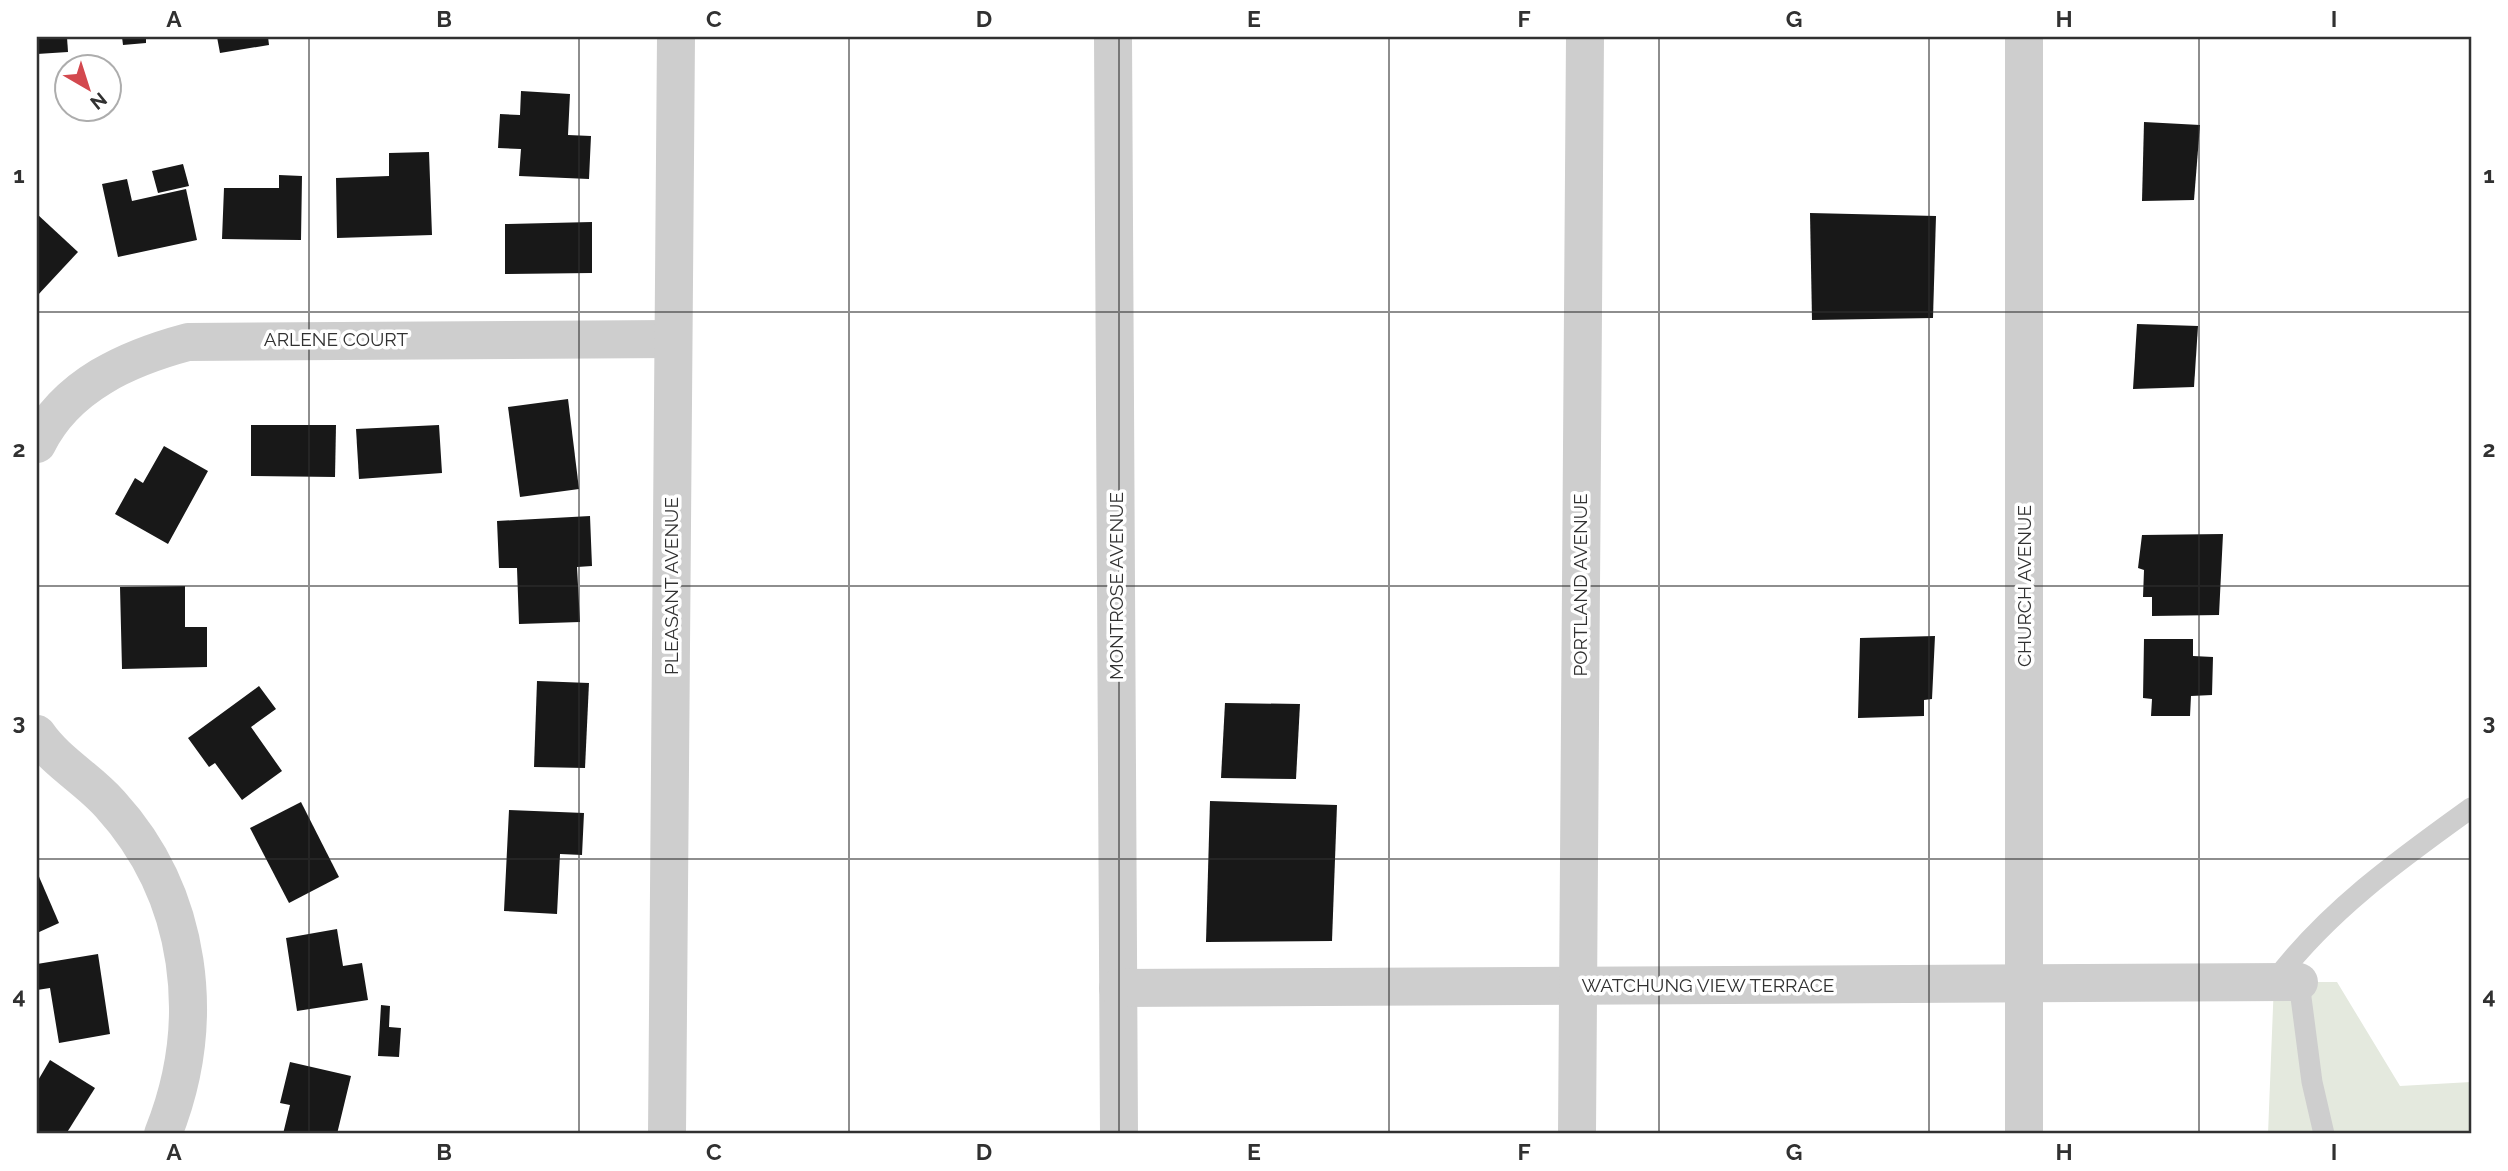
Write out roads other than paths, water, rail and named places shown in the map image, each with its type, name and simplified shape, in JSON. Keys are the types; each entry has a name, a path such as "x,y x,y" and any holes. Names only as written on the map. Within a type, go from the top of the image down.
{"street":[{"name":"PLEASANT AVENUE","path":"667,1134 676,37"},
{"name":"MONTROSE AVENUE","path":"1113,37 1119,1134"},
{"name":"PORTLAND AVENUE","path":"1577,1134 1584,37"},
{"name":"CHURCH AVENUE","path":"2024,37 2024,1134"},
{"name":"ARLENE COURT","path":"37,444 68,402 86,387 124,362 188,342 672,340"},
{"path":"37,734 110,804 131,828 153,865 174,913 188,976 189,1019 183,1072 163,1134"},
{"name":"WATCHUNG VIEW TERRACE","path":"1118,988 2286,982"}],"lane":[{"path":"2324,1134 2286,982 2301,945 2387,869 2471,808"}]}
